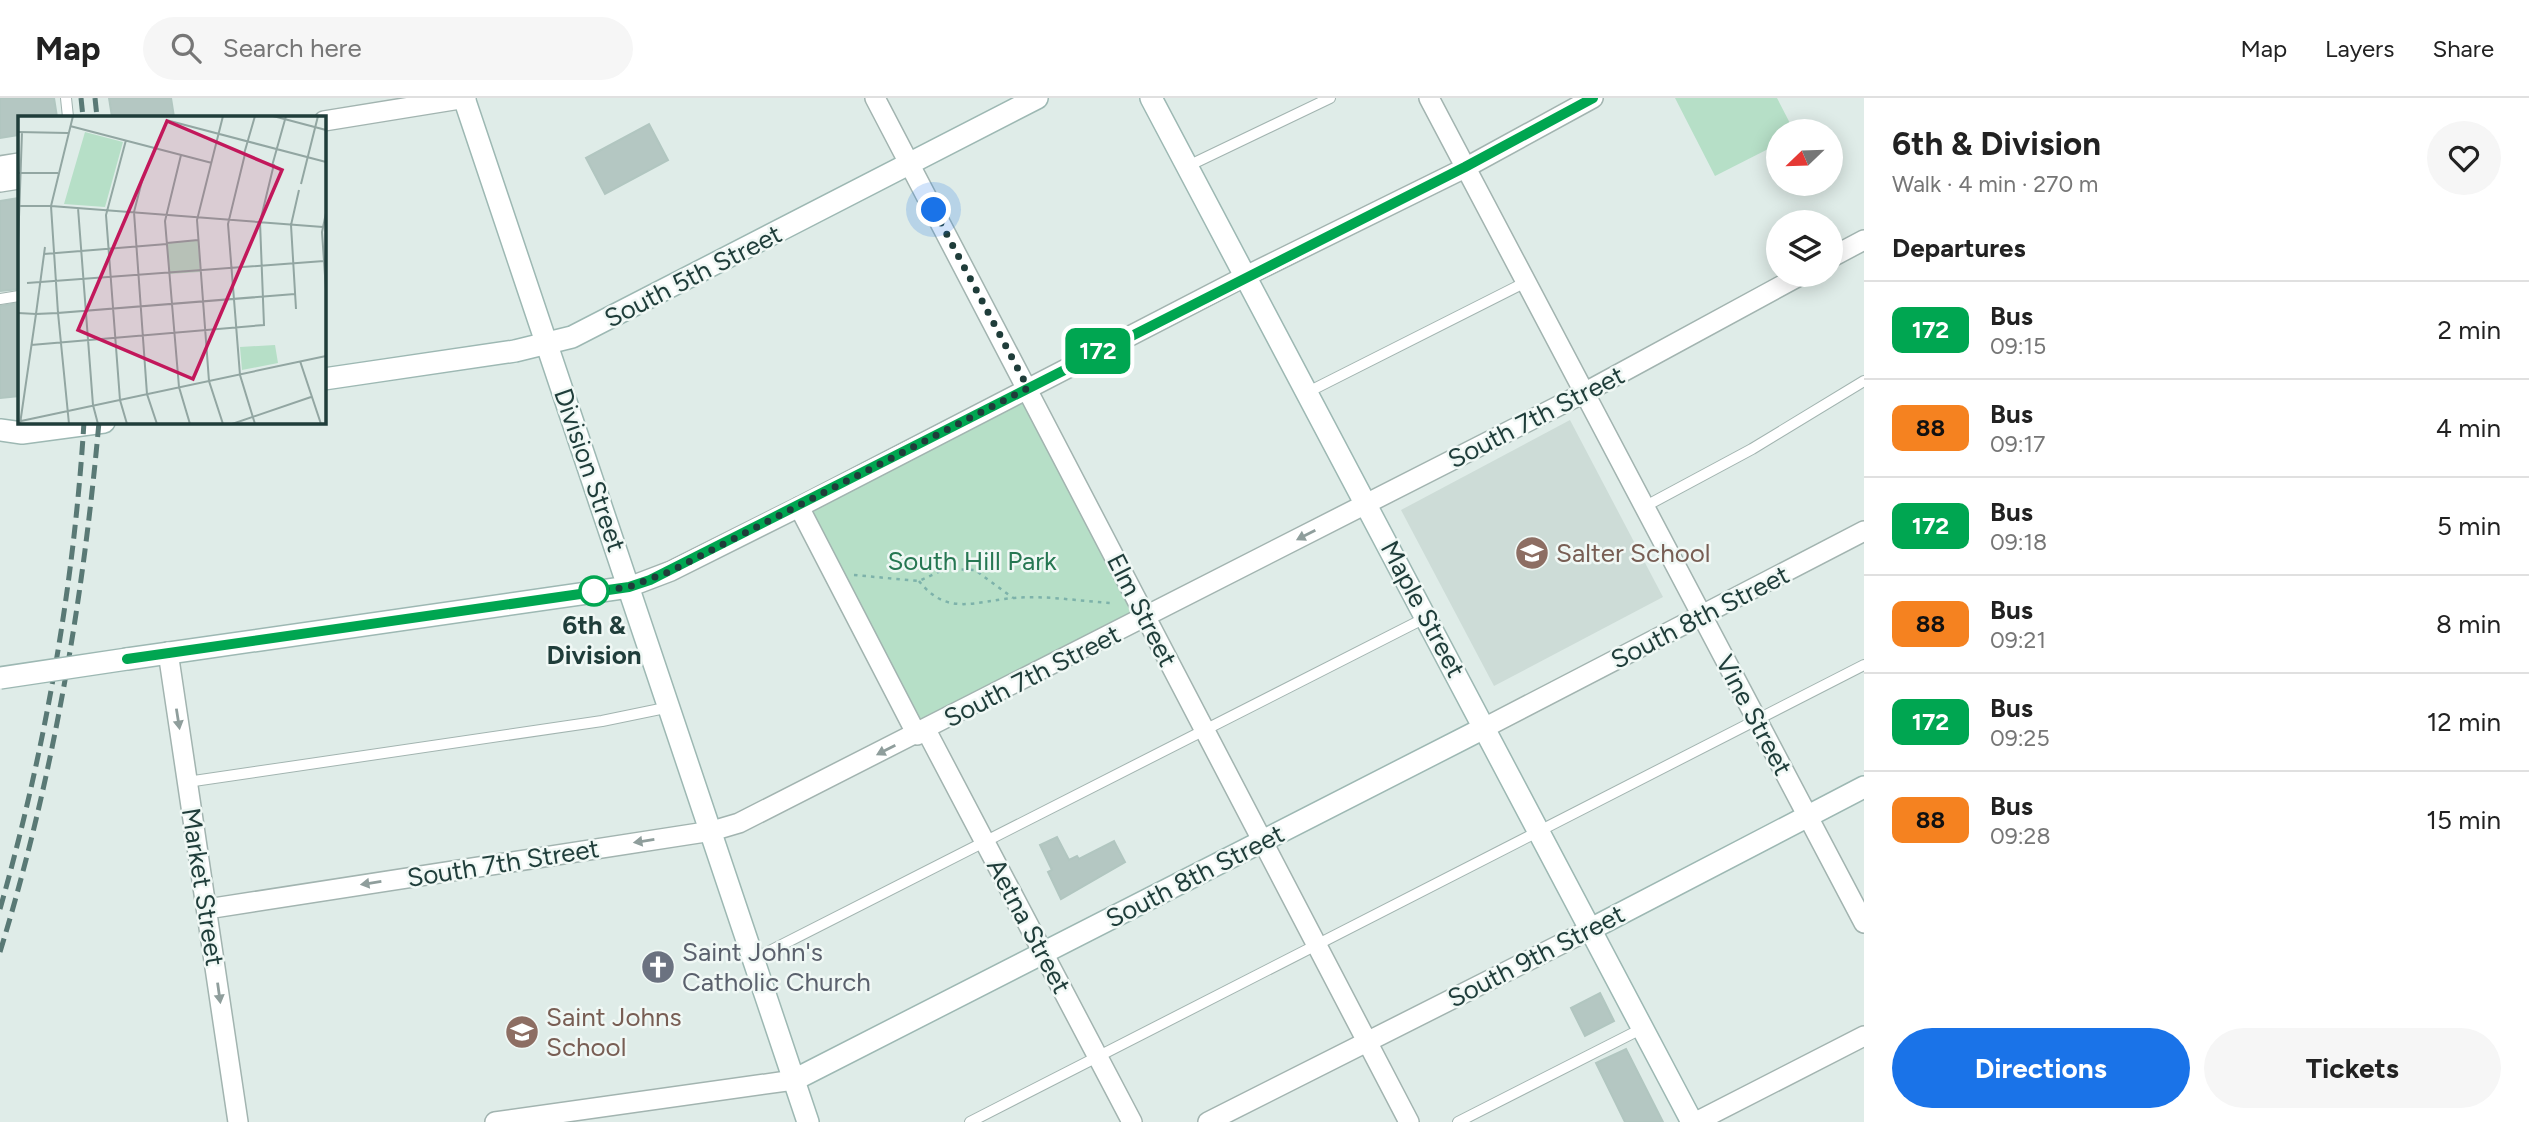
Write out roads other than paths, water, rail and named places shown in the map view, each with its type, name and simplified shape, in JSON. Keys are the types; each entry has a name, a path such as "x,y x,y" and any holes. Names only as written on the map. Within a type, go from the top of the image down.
{"street":[{"path":"326,121 464,98"},
{"name":"Division Street","path":"464,98 808,1122"},
{"name":"Elm Street","path":"875,98 1409,1122"},
{"name":"South 5th Street","path":"326,379 547,345 591,328 1037,98"},
{"name":"Maple Street","path":"1151,98 1694,1122"},
{"name":"Vine Street","path":"1429,98 1524,283 1862,916"},
{"path":"0,678 629,587 671,571 799,507 1246,276 1465,167 1593,98"},
{"path":"0,166 18,163"},
{"path":"0,182 18,179"},
{"path":"1843,251 1864,240"},
{"name":"South 7th Street","path":"206,908 712,831 745,821 1583,394 1779,287"},
{"path":"0,429 18,419"},
{"path":"0,429 22,433 87,424"},
{"name":"Aetna Street","path":"799,507 985,841 1132,1122"},
{"name":"South 8th Street","path":"495,1122 794,1080 1703,617 1864,531"},
{"name":"Market Street","path":"168,652 238,1122"},
{"name":"South 9th Street","path":"1208,1122 1864,788"},
{"path":"1694,1122 1864,1036"}],"lane":[{"path":"66,98 68,116"},
{"path":"1188,166 1330,98"},
{"path":"1308,392 1524,283"},
{"path":"0,299 18,296"},
{"path":"1643,507 1752,449 1864,381"},
{"path":"754,959 1427,617"},
{"path":"970,1122 1541,833 1864,665"},
{"path":"187,782 610,720 670,707"},
{"path":"1458,1122 1643,1028"}],"railway":[{"path":"81,98 83,116"},
{"path":"95,98 97,116"},
{"path":"0,909 31,789 55,667 73,545 84,424"},
{"path":"0,952 36,821 63,689 75,623 99,424"}],"place":[{"name":"Salter School","path":"1532,553"},
{"name":"6th & Division","path":"594,591"},
{"name":"Saint John's Catholic Church","path":"658,967"},
{"name":"Saint Johns School","path":"522,1032"}],"park label":[{"name":"South Hill Park","path":"972,561"}]}
